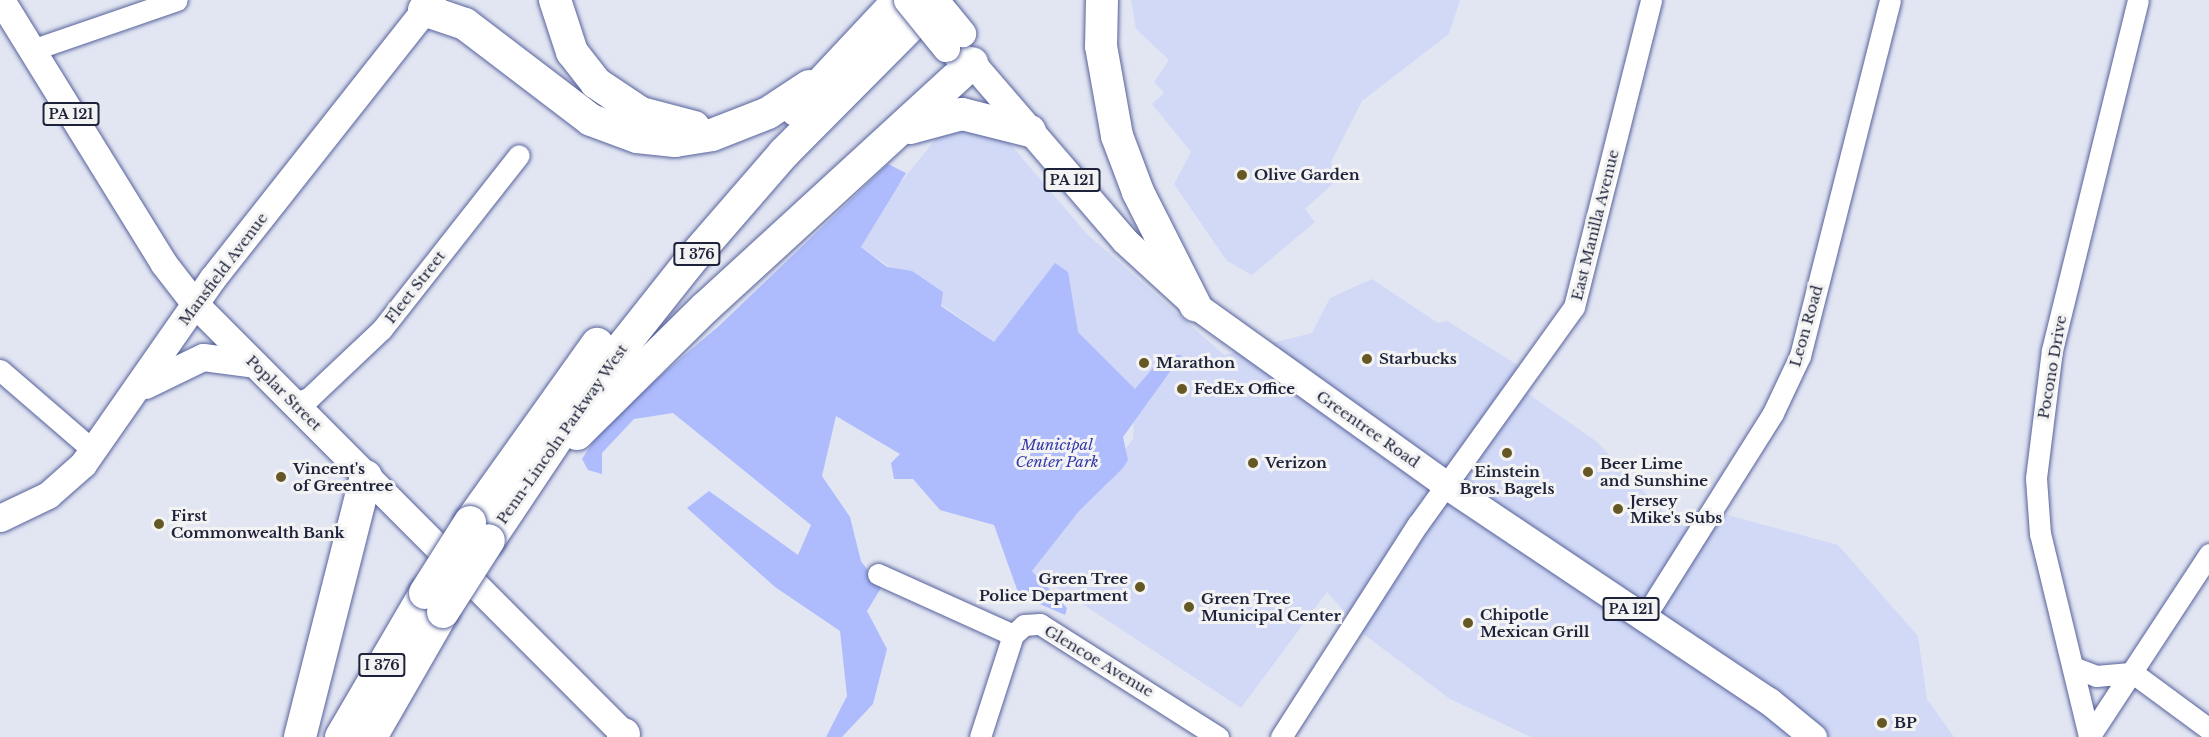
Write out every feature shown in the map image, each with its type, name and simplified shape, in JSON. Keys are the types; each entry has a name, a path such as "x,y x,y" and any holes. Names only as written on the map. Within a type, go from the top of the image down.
{"highway":[{"path":"461,0 480,33"},
{"path":"555,0 572,52 596,83 625,106 681,126 722,128 751,122"},
{"name":"Penn-Lincoln Parkway West","path":"484,533 630,301 854,46 899,0"},
{"name":"Penn-Lincoln Parkway West","path":"341,737 484,533 596,380 687,265 784,153 936,0"},
{"path":"1102,0 1101,46 1117,136 1138,192 1195,305"},
{"path":"428,5 480,33 577,110 621,133 693,139 751,122 806,88 854,46"},
{"path":"484,533 644,366 889,142 960,48"},
{"path":"889,142 947,114 976,115 1030,131"},
{"path":"300,737 366,476"},
{"name":"Penn-Lincoln Parkway West","path":"371,737 382,723 434,603"}],"main road":[{"name":"Poplar Street","path":"1,0 164,264 195,304 625,736"},
{"name":"Greentree Road","path":"907,0 960,48 1124,240 1195,305 1446,485 1769,701 1813,737"},
{"name":"Greentree Road","path":"936,0 960,48"},
{"name":"Mansfield Avenue","path":"0,518 48,495 94,451 195,304 428,5"},
{"path":"137,390 174,367 203,357 255,364"}],"street":[{"path":"32,50 177,0"},
{"name":"East Manilla Avenue","path":"1281,737 1446,485 1574,307 1651,0"},
{"name":"Leon Road","path":"1644,618 1773,413 1800,356 1890,0"},
{"name":"Pocono Drive","path":"2089,737 2040,534 2039,441 2052,350 2138,0"},
{"name":"Fleet Street","path":"294,403 309,398 376,336 519,154"},
{"path":"0,370 94,451"},
{"name":"Pocono Drive","path":"2089,737 2209,554"},
{"path":"878,574 1013,635 980,737"},
{"name":"Glencoe Avenue","path":"1013,635 1024,625 1040,624 1218,737"},
{"path":"2073,667 2096,676 2133,673 2209,729"}],"shaded area":[{"path":"1131,0 1460,0 1449,34 1362,101 1331,162 1339,178 1305,209 1315,222 1252,275 1227,261 1174,184 1191,152 1152,104 1164,93 1154,82 1169,60 1136,29"},
{"path":"948,124 1006,139 1086,233 1224,355 1312,333 1330,298 1372,279 1438,323 1447,321 1516,364 1524,391 1596,441 1675,524 1724,514 1838,545 1918,636 1927,699 1954,737 1531,737 1450,699 1366,636 1327,592 1241,708 1032,571 1133,439 1135,390 994,342 853,241"}],"green space":[{"name":"Municipal Center Park","path":"888,164 906,173 861,247 887,267 912,271 943,292 941,306 994,342 1055,263 1068,272 1078,332 1135,389 1164,355 1182,355 1123,437 1128,460 1123,468 1079,511 1032,571 1067,608 1065,615 1019,595 994,525 940,510 913,479 894,479 891,463 900,454 836,416 822,476 850,517 861,561 881,588 867,611 887,649 873,704 842,737 826,737 847,696 840,631 775,587 687,508 709,491 798,555 811,525 673,413 634,419 602,453 602,474 588,470 582,459 606,422 720,325"}],"place":[{"name":"Olive Garden","path":"1242,175"},
{"name":"Starbucks","path":"1367,359"},
{"name":"Marathon","path":"1144,363"},
{"name":"FedEx Office","path":"1182,389"},
{"name":"Einstein Bros. Bagels","path":"1507,453"},
{"name":"Verizon","path":"1253,463"},
{"name":"Beer Lime and Sunshine","path":"1588,472"},
{"name":"Vincent's of Greentree","path":"281,477"},
{"name":"Jersey Mike's Subs","path":"1618,509"},
{"name":"First Commonwealth Bank","path":"159,524"},
{"name":"Green Tree Police Department","path":"1140,587"},
{"name":"Green Tree Municipal Center","path":"1189,607"},
{"name":"Chipotle Mexican Grill","path":"1468,623"},
{"name":"BP","path":"1882,723"}]}
